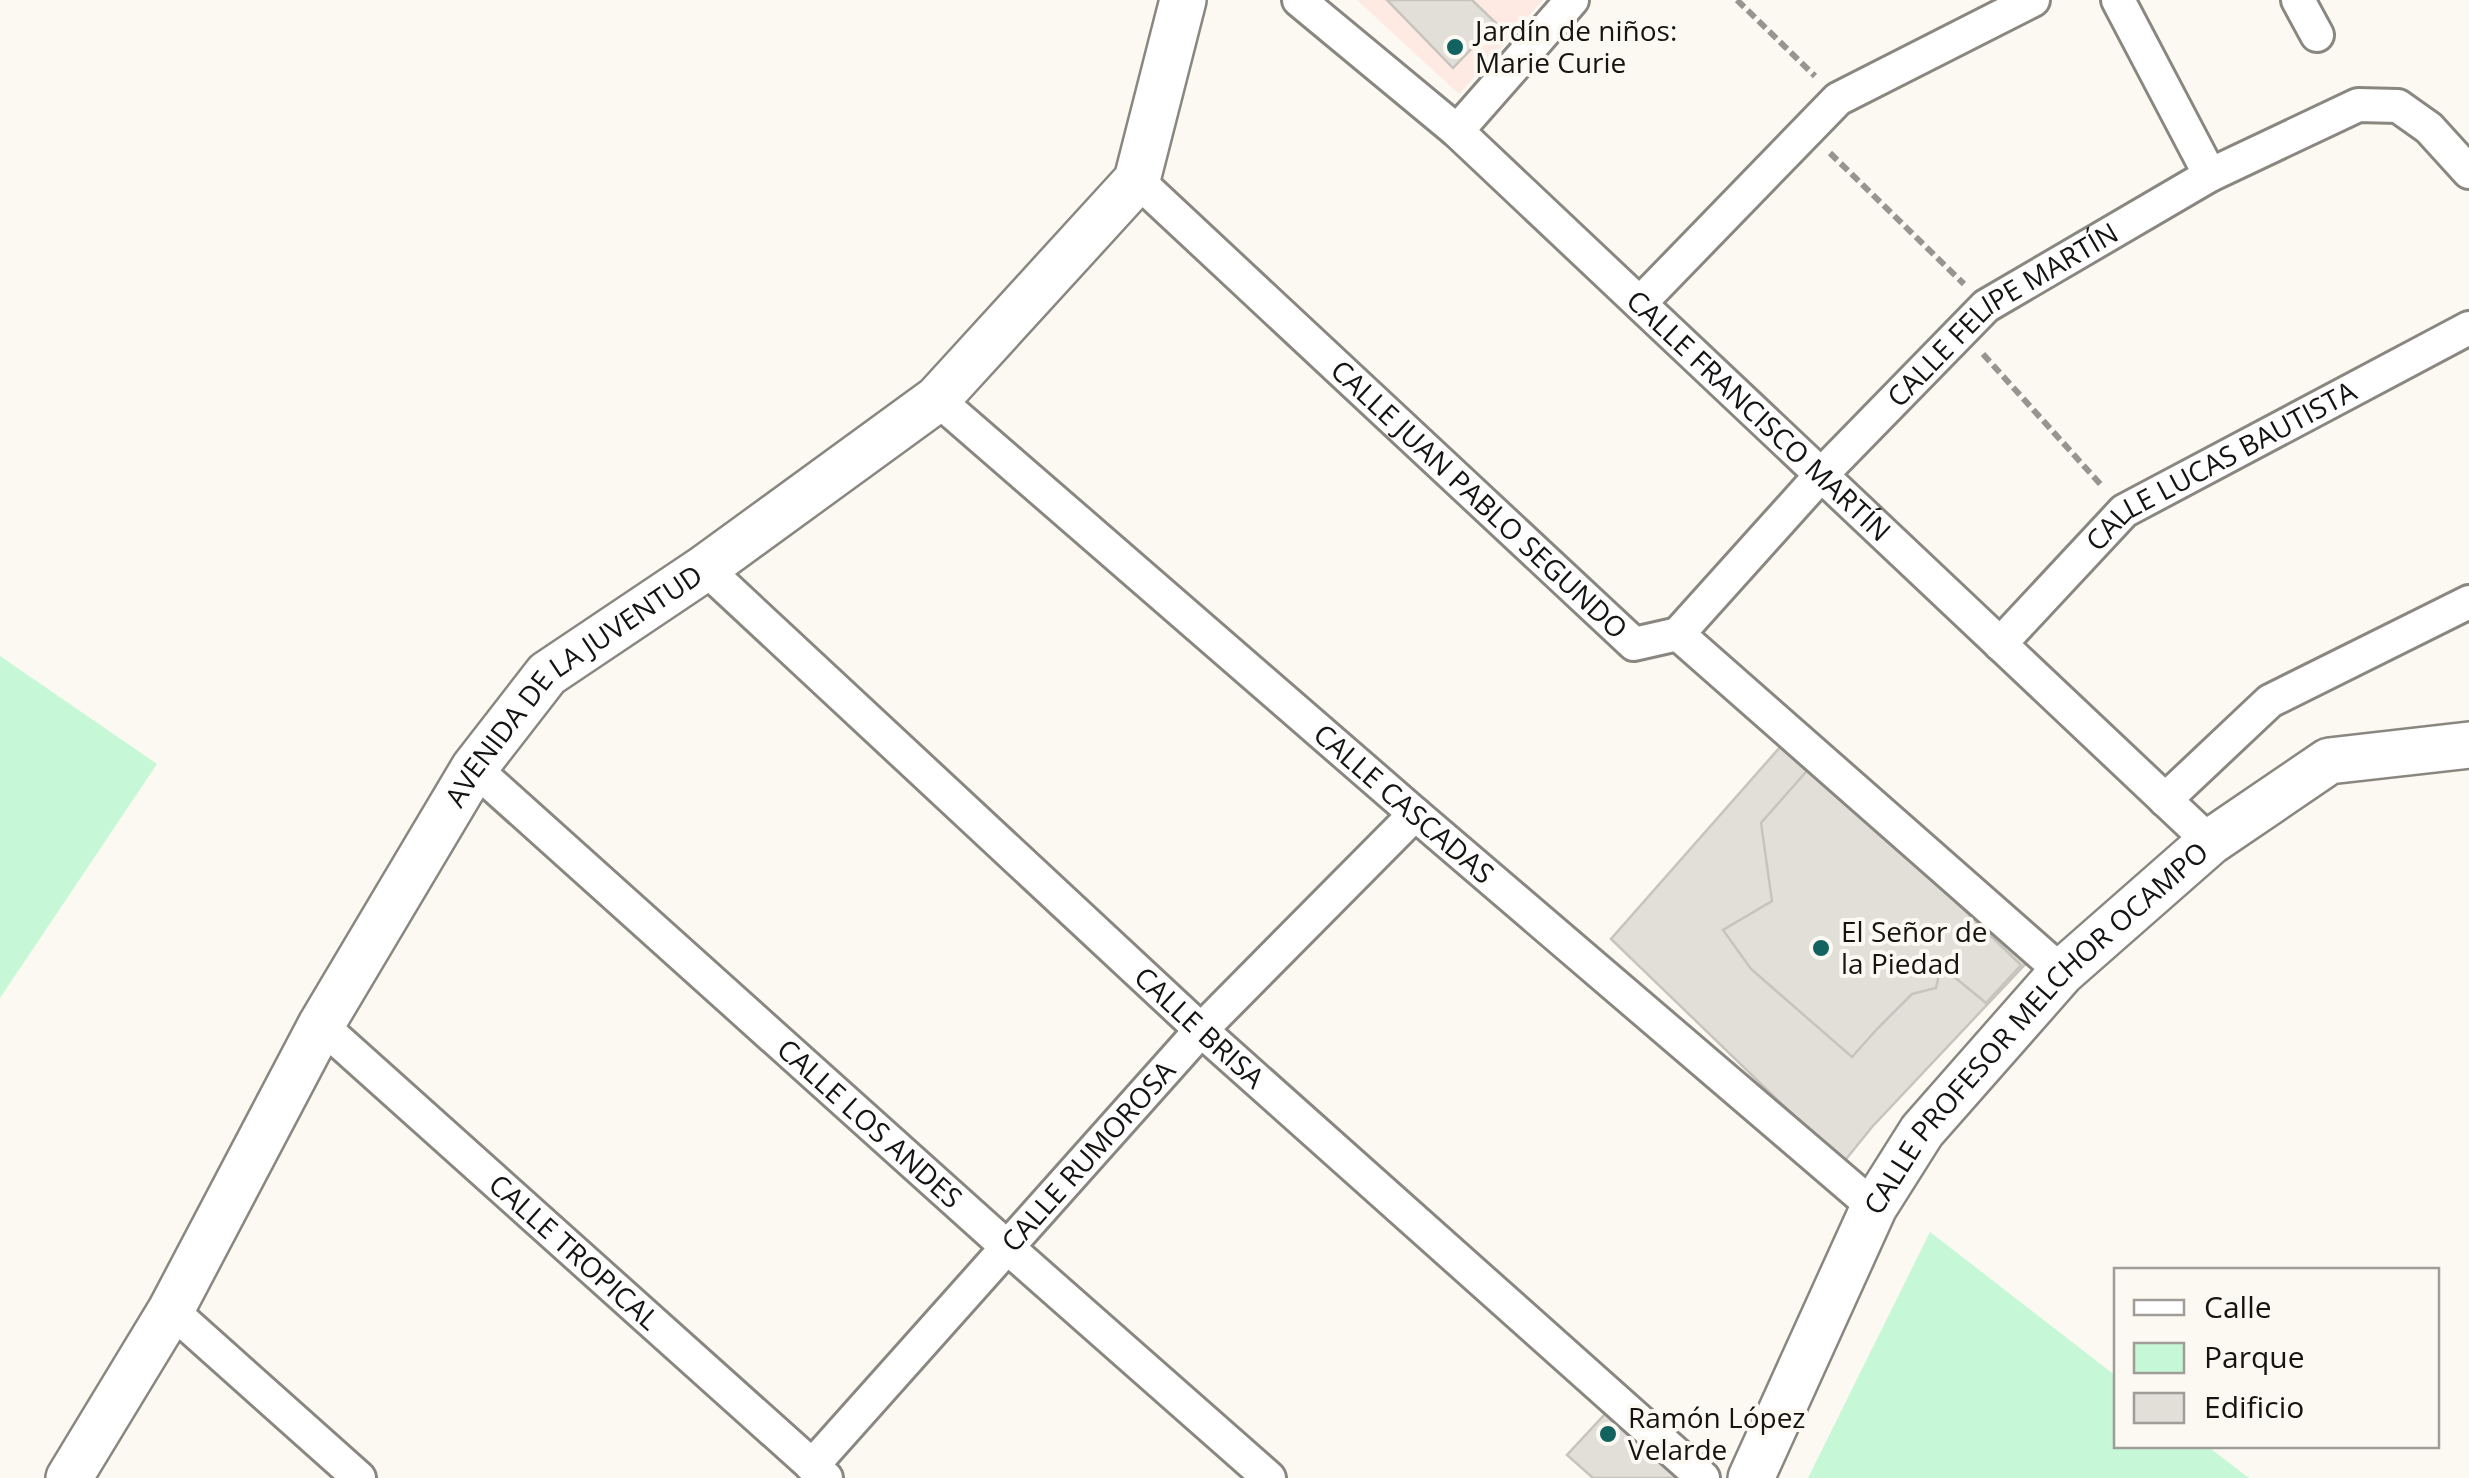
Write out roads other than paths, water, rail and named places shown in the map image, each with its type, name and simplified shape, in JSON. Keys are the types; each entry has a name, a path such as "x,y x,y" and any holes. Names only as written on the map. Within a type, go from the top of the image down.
{"street":[{"name":"AVENIDA DE LA JUVENTUD","path":"68,1478 172,1310 321,1025 474,768 547,674 704,568 937,398 1137,180 1183,0"},
{"name":"CALLE FRANCISCO MARTÍN","path":"1299,0 1457,131 2210,842"},
{"path":"1457,131 1572,0"},
{"path":"1640,303 1838,99 2033,0"},
{"path":"2118,0 2210,175"},
{"path":"2298,0 2317,35"},
{"name":"CALLE FELIPE MARTÍN","path":"1678,634 1821,474 1986,306 2210,175 2358,105 2398,106 2429,128 2469,172"},
{"name":"CALLE JUAN PABLO SEGUNDO","path":"1137,180 1634,644 1678,634"},
{"name":"CALLE LUCAS BAUTISTA","path":"2000,644 2124,511 2469,328"},
{"name":"CALLE CASCADAS","path":"937,398 1874,1206"},
{"name":"CALLE BRISA","path":"704,568 1202,1030 1703,1478"},
{"path":"2165,800 2270,701 2469,602"},
{"path":"1678,634 2062,972"},
{"name":"CALLE PROFESOR MELCHOR OCAMPO","path":"1751,1478 1874,1206 1922,1130 2062,972 2210,842 2329,761 2469,745"},
{"name":"CALLE LOS ANDES","path":"474,768 1269,1478"},
{"name":"CALLE RUMOROSA","path":"819,1472 1007,1248 1202,1030 1415,814"},
{"name":"CALLE TROPICAL","path":"321,1025 819,1472"},
{"path":"172,1310 359,1478"}],"place":[{"name":"Jardín de niños: Marie Curie","path":"1455,47"},
{"name":"El Señor de la Piedad","path":"1821,948"},
{"name":"Ramón López Velarde","path":"1608,1434"}]}
